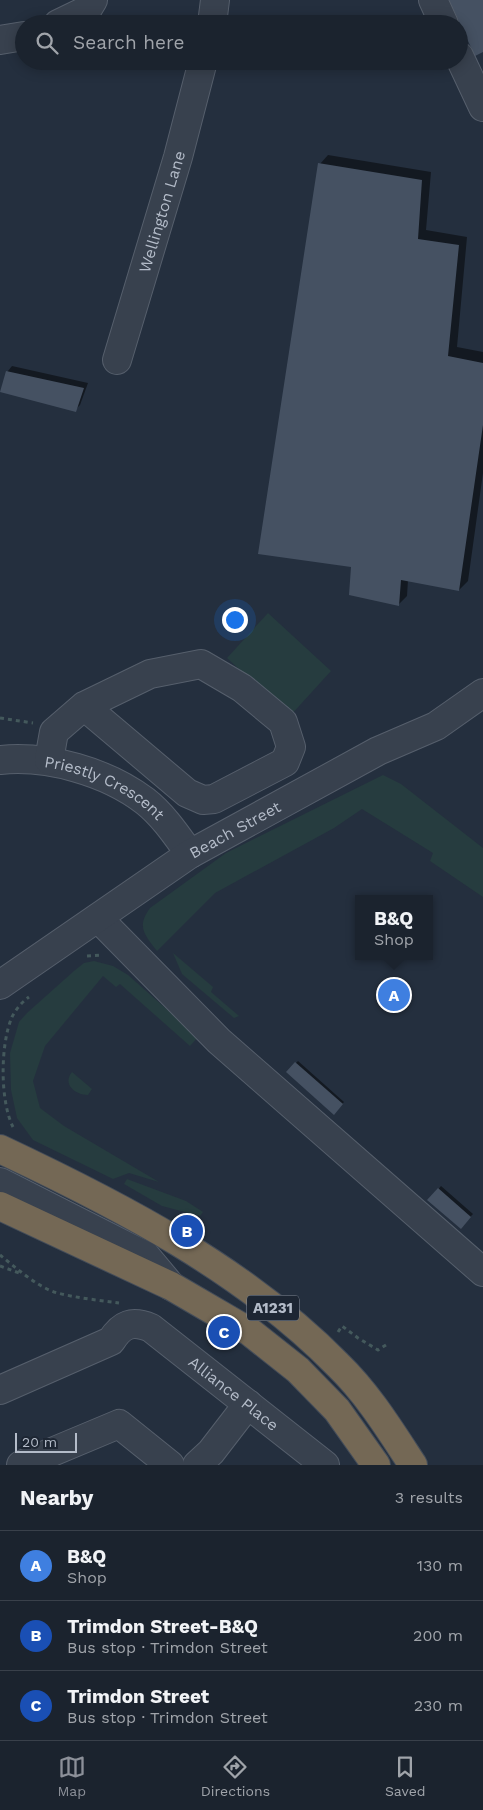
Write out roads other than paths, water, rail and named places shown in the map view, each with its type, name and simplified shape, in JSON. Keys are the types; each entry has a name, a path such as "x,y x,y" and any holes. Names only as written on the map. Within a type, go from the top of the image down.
{"highway":[{"name":"A1231","path":"5,1142 94,1196 178,1242 258,1296 302,1331 339,1365 391,1430 413,1465"},
{"name":"A1231","path":"0,1206 171,1286 250,1332 298,1370 337,1410 376,1465"}],"street":[{"path":"77,15 87,10 93,0"},
{"path":"213,15 215,0"},
{"path":"433,0 440,15"},
{"path":"0,40 15,38"},
{"name":"Wellington Lane","path":"117,360 178,157 201,70"},
{"path":"466,70 483,107"},
{"path":"49,760 54,732 84,706 150,674 201,664 242,688 283,722 290,747 285,762 214,798 202,800 187,793 84,706"},
{"name":"Beach Street","path":"0,985 190,854 378,751 436,726 483,693"},
{"name":"Priestly Crescent","path":"0,760 49,760 102,777 127,788 147,802 190,854"},
{"path":"98,918 219,1041 483,1272"},
{"path":"0,1182 146,1256 171,1286"},
{"name":"Alliance Place","path":"0,1390 111,1341 118,1330 131,1324 140,1324 151,1328 325,1465"},
{"path":"197,1465 211,1452 248,1404"},
{"path":"21,1465 119,1424 170,1465"}],"place":[{"name":"B&Q","path":"394,995"},
{"name":"Trimdon Street-B&Q","path":"187,1231"},
{"name":"Trimdon Street","path":"224,1332"}]}
